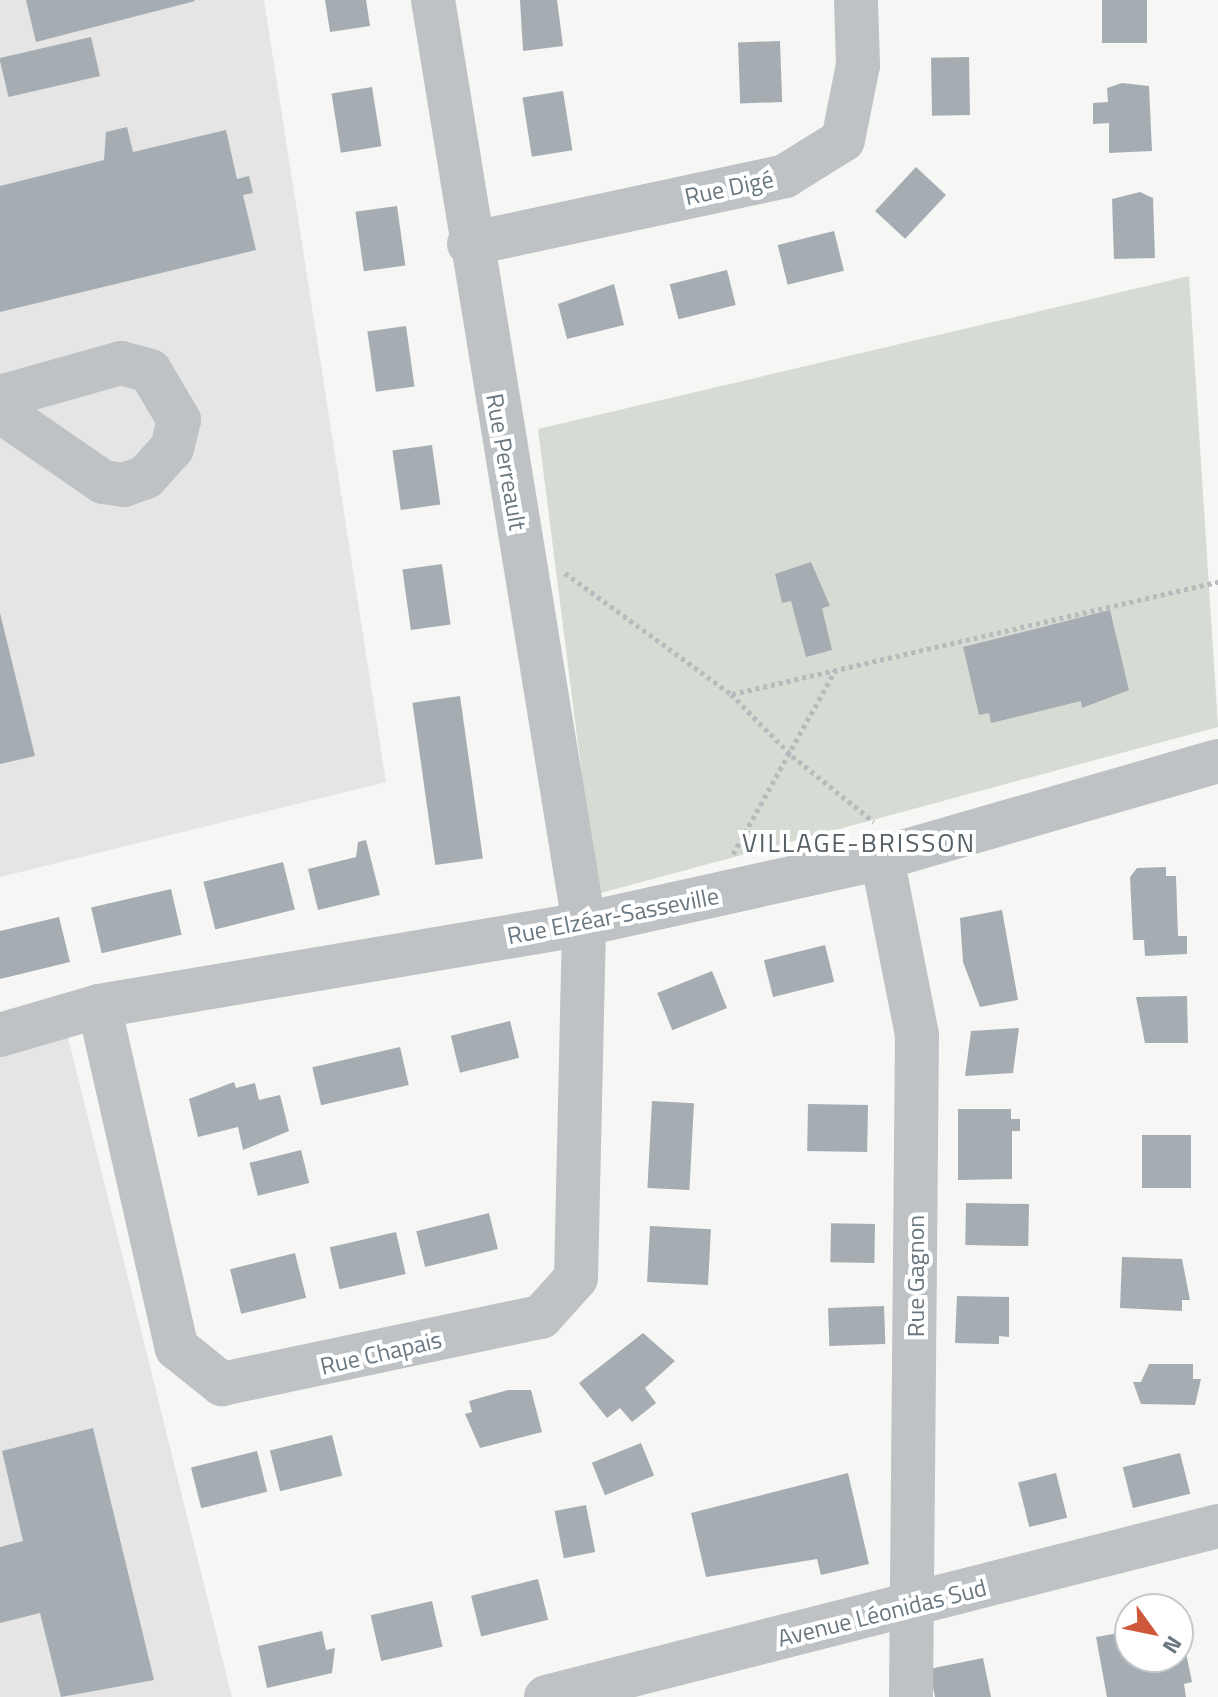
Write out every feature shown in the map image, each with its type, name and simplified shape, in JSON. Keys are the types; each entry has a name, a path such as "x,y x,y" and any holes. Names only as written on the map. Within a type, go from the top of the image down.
{"street":[{"name":"Rue Perreault","path":"433,0 469,244 584,924"},
{"name":"Rue Digé","path":"469,244 785,176 843,140 858,65 856,0"},
{"path":"0,397 121,363 150,371 167,388 179,420 172,448 146,477 124,485 103,482 0,411"},
{"name":"Rue Elzéar-Sasseville","path":"0,1035 99,1006 584,924 708,897 896,854 1218,761"},
{"name":"Rue Gagnon","path":"896,854 917,1035 911,1697"},
{"name":"Rue Chapais","path":"99,1006 177,1348 222,1384 285,1374 541,1317 576,1278 584,924"},
{"name":"Avenue Léonidas Sud","path":"546,1697 914,1606 1218,1526"}],"path":[{"path":"519,539 731,694 896,854"},
{"path":"731,694 1218,582"},
{"path":"708,897 792,756 836,670"}],"shaded area":[{"path":"0,0 264,0 386,782 0,877"},
{"path":"1189,276 1218,727 597,894 538,429"},
{"path":"64,1021 232,1697 0,1697 0,1031"}],"building":[{"path":"26,0 194,0 195,1 36,42"},
{"path":"325,0 366,0 370,26 330,32"},
{"path":"520,0 557,0 563,46 523,51"},
{"path":"1102,0 1147,0 1147,43 1102,43"},
{"path":"91,37 100,76 8,97 0,58"},
{"path":"780,41 782,102 740,103 738,42"},
{"path":"969,57 970,115 932,116 931,58"},
{"path":"1122,83 1149,86 1152,151 1109,153 1109,123 1093,124 1093,103 1108,102 1107,88"},
{"path":"372,87 381,146 341,153 332,93"},
{"path":"563,91 572,150 532,157 523,97"},
{"path":"127,127 133,152 226,130 237,179 249,176 253,193 243,195 256,250 0,312 0,186 104,160 106,132"},
{"path":"916,167 946,195 905,239 875,211"},
{"path":"1140,192 1153,198 1155,258 1114,259 1112,199"},
{"path":"397,206 405,265 364,271 355,212"},
{"path":"834,231 844,271 788,285 778,245"},
{"path":"727,270 736,305 678,319 670,284"},
{"path":"614,284 624,325 567,339 558,304"},
{"path":"406,326 414,386 376,392 367,331"},
{"path":"432,445 440,504 401,510 392,451"},
{"path":"811,562 830,606 822,608 832,650 806,657 791,601 782,603 775,574"},
{"path":"442,564 450,624 411,630 402,570"},
{"path":"1110,610 1129,690 1082,708 1081,701 991,723 989,713 979,715 963,647"},
{"path":"0,613 35,756 0,764"},
{"path":"460,696 483,858 435,865 412,703"},
{"path":"366,840 380,895 318,910 308,869 356,857 358,842"},
{"path":"283,862 295,910 215,929 203,882"},
{"path":"1166,867 1166,876 1176,876 1178,936 1187,936 1187,954 1145,956 1144,940 1133,940 1130,877 1137,868"},
{"path":"171,889 182,935 102,953 91,907"},
{"path":"1002,910 1018,1000 980,1007 963,962 960,918"},
{"path":"59,917 70,962 0,979 0,931"},
{"path":"825,945 834,982 773,997 764,960"},
{"path":"712,971 727,1008 672,1030 657,993"},
{"path":"1187,996 1188,1043 1145,1043 1136,997"},
{"path":"510,1021 519,1058 460,1073 451,1036"},
{"path":"1019,1028 1013,1073 965,1076 971,1031"},
{"path":"400,1047 409,1085 321,1105 312,1067"},
{"path":"234,1082 236,1088 255,1083 259,1100 280,1095 289,1131 243,1150 238,1127 198,1137 189,1099"},
{"path":"652,1101 694,1103 689,1190 647,1188"},
{"path":"808,1104 868,1105 867,1152 807,1151"},
{"path":"958,1109 1011,1109 1011,1119 1020,1119 1020,1131 1012,1131 1012,1179 958,1180"},
{"path":"1142,1135 1191,1135 1191,1188 1142,1188"},
{"path":"301,1150 309,1183 258,1196 250,1163"},
{"path":"966,1203 1029,1204 1028,1246 965,1245"},
{"path":"489,1213 498,1249 425,1267 416,1231"},
{"path":"831,1223 875,1224 874,1263 830,1262"},
{"path":"650,1226 711,1229 708,1285 647,1282"},
{"path":"396,1232 406,1274 339,1289 330,1247"},
{"path":"295,1253 306,1298 241,1314 230,1269"},
{"path":"1122,1257 1182,1259 1190,1300 1182,1300 1182,1311 1120,1308"},
{"path":"957,1296 1009,1297 1009,1337 999,1336 999,1344 955,1343"},
{"path":"884,1306 885,1344 829,1346 828,1308"},
{"path":"643,1333 675,1361 645,1388 656,1403 632,1422 620,1408 607,1418 579,1383"},
{"path":"1149,1364 1193,1364 1193,1379 1201,1379 1195,1405 1141,1404 1133,1382 1141,1382"},
{"path":"508,1390 531,1390 542,1432 480,1448 465,1414 472,1412 469,1401"},
{"path":"93,1428 154,1680 61,1697 40,1613 0,1623 0,1547 23,1541 2,1451"},
{"path":"332,1435 342,1476 280,1491 270,1450"},
{"path":"641,1443 654,1475 605,1495 592,1463"},
{"path":"257,1451 267,1492 201,1508 191,1467"},
{"path":"1180,1453 1190,1494 1133,1508 1123,1467"},
{"path":"848,1473 869,1564 821,1575 817,1559 706,1577 691,1513"},
{"path":"1056,1473 1067,1518 1029,1527 1018,1482"},
{"path":"586,1505 595,1552 564,1558 555,1511"},
{"path":"538,1579 548,1620 481,1636 471,1596"},
{"path":"432,1601 443,1647 381,1661 371,1615"},
{"path":"322,1631 326,1650 335,1648 332,1673 267,1688 258,1646"},
{"path":"1114,1634 1114,1673 1190,1673 1192,1682 1184,1684 1186,1697 1107,1697 1096,1637"},
{"path":"983,1658 991,1697 935,1697 929,1669"}],"district":[{"name":"VILLAGE-BRISSON","path":"859,843"}]}
